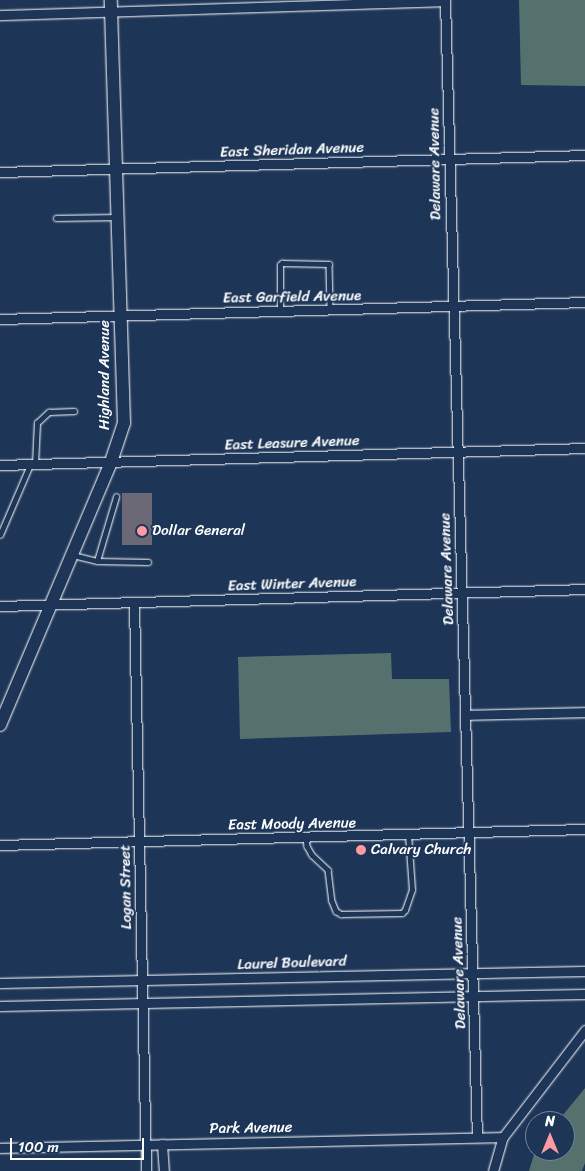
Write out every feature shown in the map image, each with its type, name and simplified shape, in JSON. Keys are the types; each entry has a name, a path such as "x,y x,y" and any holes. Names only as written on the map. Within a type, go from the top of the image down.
{"main road":[{"name":"Highland Avenue","path":"0,726 111,462 124,424 111,6"}],"street":[{"path":"0,15 111,6 445,0"},
{"name":"Delaware Avenue","path":"445,0 477,1136"},
{"name":"East Sheridan Avenue","path":"0,172 585,155"},
{"name":"East Garfield Avenue","path":"0,319 585,302"},
{"name":"East Leasure Avenue","path":"0,465 585,448"},
{"name":"East Winter Avenue","path":"0,606 585,588"},
{"name":"Logan Street","path":"134,603 146,1171"},
{"path":"465,715 585,712"},
{"name":"East Moody Avenue","path":"0,845 585,829"},
{"name":"Laurel Boulevard","path":"0,983 585,971"},
{"path":"0,1006 585,994"},
{"path":"493,1171 503,1136 585,1030"},
{"name":"Park Avenue","path":"0,1148 503,1136"},
{"path":"162,1144 164,1171"}],"lane":[{"path":"56,218 119,217"},
{"path":"280,311 280,265 282,263 329,264 330,310"},
{"path":"0,535 32,464 37,423 49,412 74,412"},
{"path":"97,561 116,497"},
{"path":"71,555 97,561 148,562"},
{"path":"306,837 307,846 312,855 328,870 332,901 336,911 341,914 402,913 405,910 412,890 408,834"}],"green space":[{"path":"519,0 585,0 585,86 521,85"},
{"path":"391,653 392,679 449,679 451,732 240,739 238,657"},
{"path":"585,1088 585,1163 582,1171 529,1171 532,1161 575,1161 575,1111 566,1111"}],"building":[{"path":"122,493 152,493 152,545 122,545"}],"place":[{"name":"Dollar General","path":"142,531"},
{"name":"Calvary Church","path":"361,850"}]}
